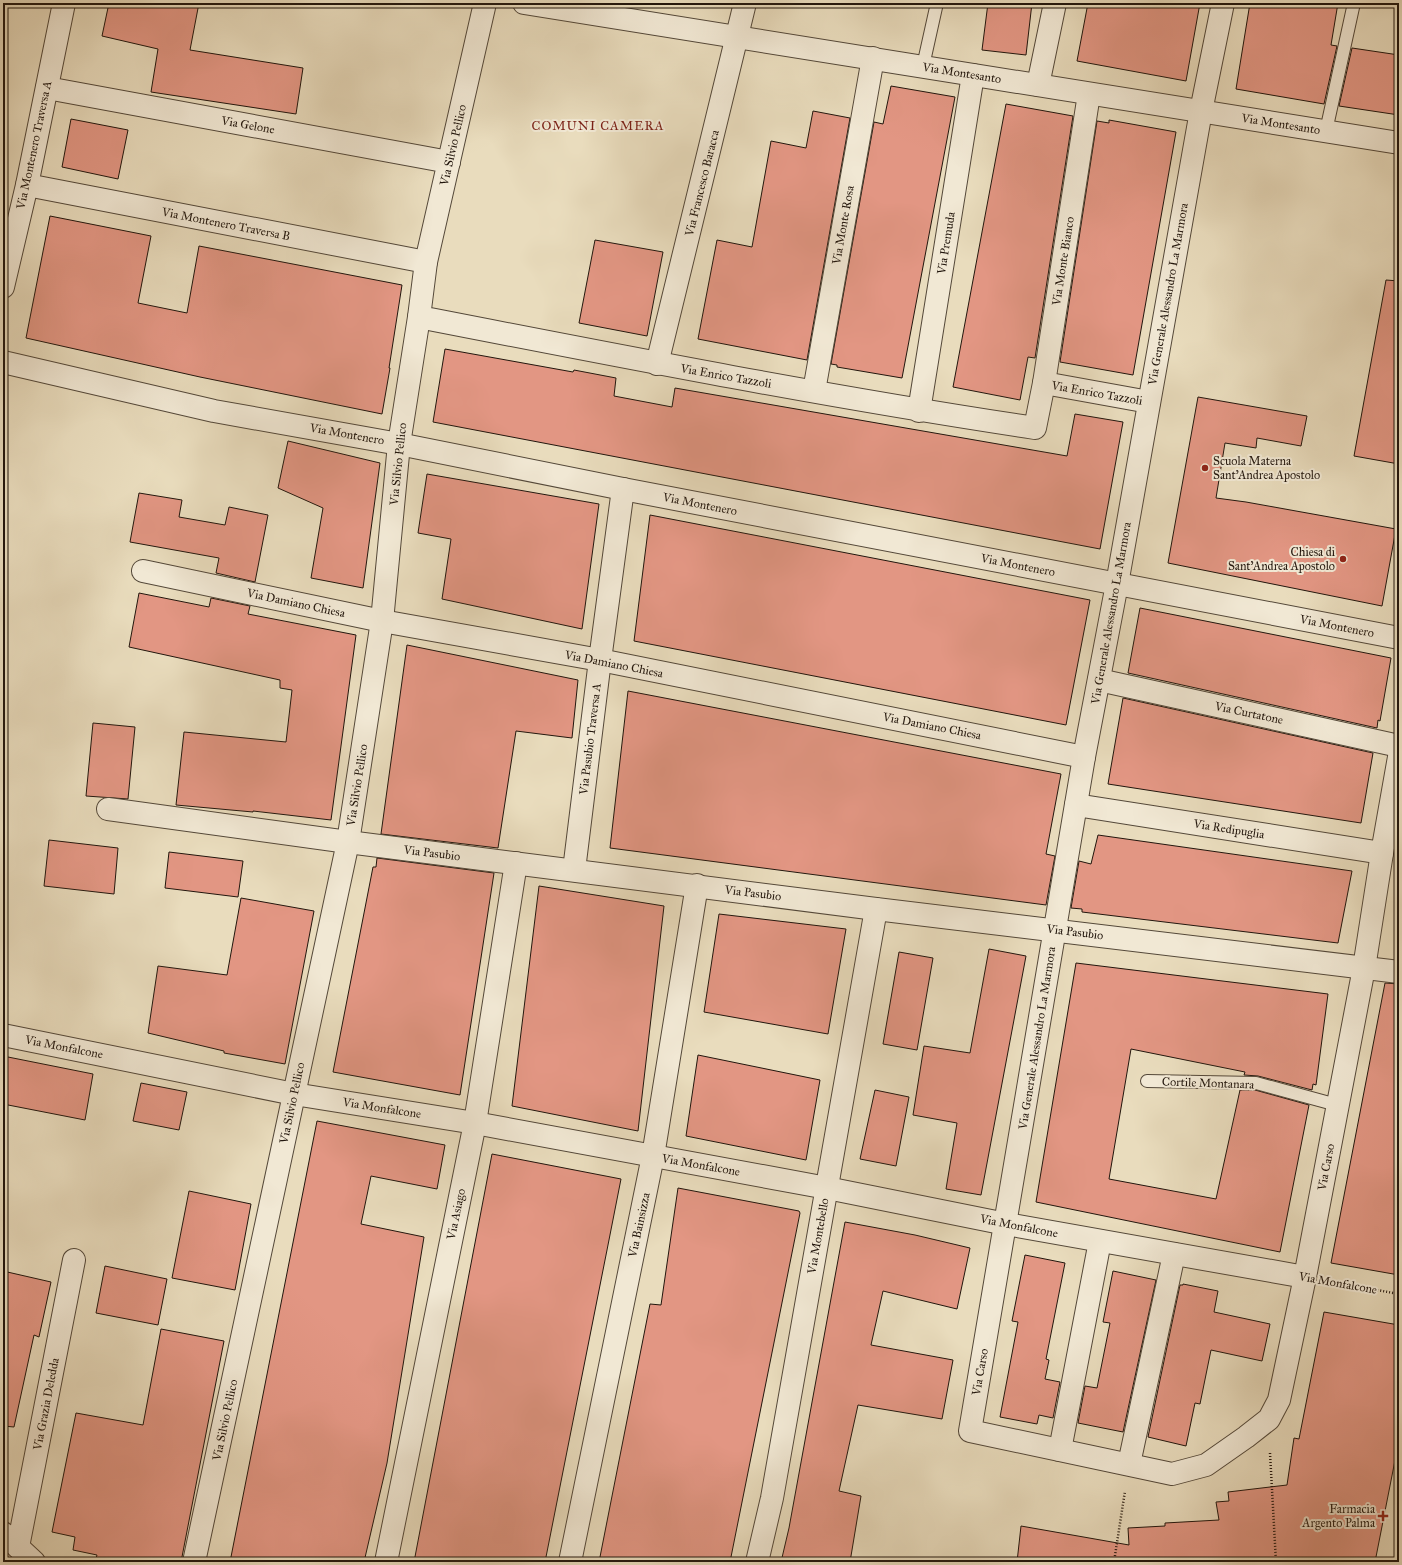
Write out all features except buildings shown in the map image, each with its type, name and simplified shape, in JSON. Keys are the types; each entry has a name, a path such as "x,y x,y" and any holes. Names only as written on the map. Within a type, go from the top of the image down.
{"street":[{"name":"Via Montenero Traversa A","path":"3,287 27,185 64,3"},
{"name":"Via Silvio Pellico","path":"194,1562 348,842 382,621 398,444 419,317 426,262 485,3"},
{"name":"Via Montesanto","path":"524,3 1399,143"},
{"name":"Via Francesco Baracca","path":"658,364 745,3"},
{"path":"1038,85 1055,3"},
{"name":"Via Generale Alessandro La Marmora","path":"1006,1224 1084,757 1117,584 1201,111 1223,3"},
{"name":"Via Monte Rosa","path":"814,391 873,58"},
{"name":"Via Premuda","path":"919,411 973,75"},
{"name":"Via Gelone","path":"47,88 449,162"},
{"name":"Via Monte Bianco","path":"1035,428 1044,383 1089,94"},
{"name":"Via Montenero Traversa B","path":"27,185 426,262"},
{"name":"Via Enrico Tazzoli","path":"419,317 658,364 919,411 1035,428"},
{"name":"Via Montenero","path":"3,362 214,411 398,444 623,489 1399,638"},
{"name":"Via Enrico Tazzoli","path":"1044,383 1149,402"},
{"name":"Via Pasubio Traversa A","path":"574,870 623,489"},
{"name":"Via Damiano Chiesa","path":"143,571 382,621 600,660 1084,757"},
{"name":"Via Curtatone","path":"1099,680 1399,746"},
{"name":"Via Carso","path":"1006,1224 970,1431 1172,1474 1206,1465 1269,1419 1279,1400 1305,1278 1364,968 1399,757"},
{"name":"Via Redipuglia","path":"1076,805 1382,853"},
{"name":"Via Pasubio","path":"108,809 348,842 697,885 876,909 1399,972"},
{"name":"Via Asiago","path":"386,1562 475,1123 516,863"},
{"name":"Via Bainsizza","path":"570,1562 653,1156 697,885"},
{"name":"Via Montebello","path":"757,1562 772,1498 876,909"},
{"name":"Via Monfalcone","path":"3,1035 294,1094 475,1123 827,1188 1006,1224 1305,1278"},
{"path":"1060,1450 1100,1241"},
{"path":"1129,1464 1174,1254"},
{"name":"Via Grazia Deledda","path":"12,1547 74,1260"},
{"path":"12,1547 34,1562"}],"lane":[{"path":"923,66 937,3"},
{"path":"1326,131 1354,3"},
{"name":"Cortile Montanara","path":"1147,1081 1256,1083 1337,1105"}],"path":[{"name":"Via Monfalcone","path":"1305,1278 1399,1294"},
{"path":"1269,1419 1276,1562"},
{"path":"1114,1562 1129,1464"}],"place":[{"name":"Scuola Materna Sant'Andrea Apostolo","path":"1205,468"},
{"name":"Chiesa di Sant'Andrea Apostolo","path":"1343,559"},
{"name":"Farmacia Argento Palma","path":"1383,1516"}],"district":[{"name":"COMUNI CAMERA","path":"598,125"}]}
